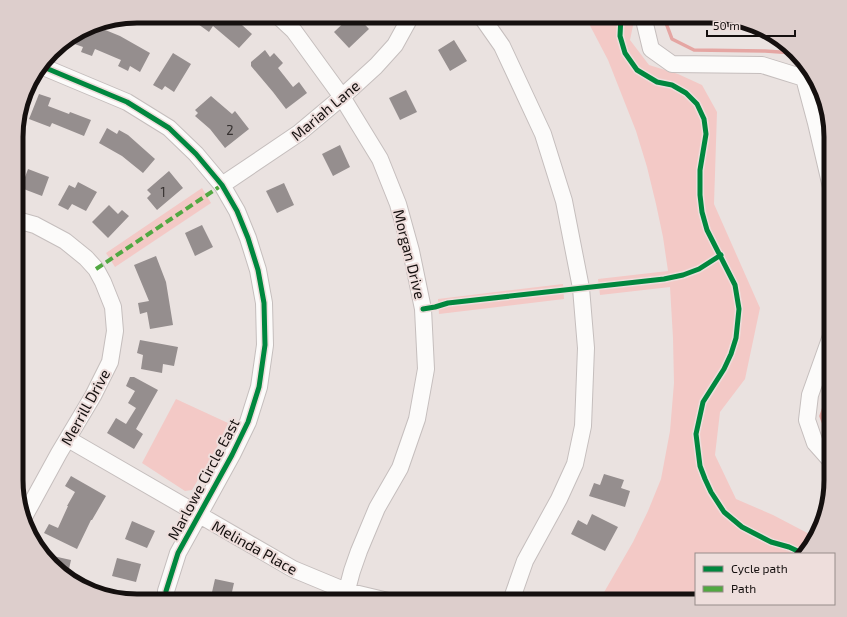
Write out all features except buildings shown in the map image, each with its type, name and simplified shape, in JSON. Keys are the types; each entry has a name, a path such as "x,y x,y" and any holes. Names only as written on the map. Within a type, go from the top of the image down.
{"street":[{"name":"Morgan Drive","path":"285,23 294,31 342,97 380,159 398,204 411,251 423,308 426,368 417,419 400,468 377,508 359,551 346,594"},
{"name":"Mariah Lane","path":"222,185 299,133 342,97 376,66 395,45 406,23"},
{"path":"486,23 502,46 543,134 564,201 581,288 586,348 583,426 575,464 559,499 526,561 514,594"},
{"path":"645,23 651,49 672,64 762,64 804,78 824,159"},
{"name":"Marlowe Circle East","path":"46,68 127,102 169,128 196,154 222,185 240,218 258,270 264,303 265,345 258,387 248,422 232,455 178,553 166,594"},
{"name":"Merrill Drive","path":"23,222 35,225 65,241 86,258 96,269 113,307 115,331 110,362 93,396 28,511"},
{"path":"824,356 810,395 807,420 814,443 824,454"},
{"name":"Melinda Place","path":"68,439 293,569 341,594"}],"shaded area":[{"path":"589,23 634,23 630,40 649,65 678,74 702,85 717,112 714,204 760,308 745,379 720,412 715,455 736,499 773,515 810,534 797,553 695,553 695,594 603,594 633,542 661,479 670,431 674,383 670,287 600,295 598,279 668,271 663,237 647,167 636,131 608,60"},
{"path":"202,188 211,203 115,267 106,253"},
{"path":"563,284 564,299 439,314 438,299"},
{"path":"176,399 228,423 217,447 192,490 185,491 142,463"}],"waterway":[{"path":"666,23 672,39 694,50 786,52"},
{"path":"824,408 821,416 824,424"}],"marked path":[{"path":"96,269 222,185"}],"cycle path":[{"path":"621,23 620,36 625,53 637,70 657,82 672,85 686,93 697,104 704,119 706,134 700,170 702,212 707,230 735,285 739,309 736,338 724,369 703,402 696,434 700,466 711,492 724,512 742,527 771,542 798,551"},
{"path":"46,68 127,102 169,128 196,154 222,185 237,211 248,238 258,270 264,303 265,345 259,387 248,422 232,455 178,553 166,594"},
{"path":"423,309 448,303 664,279 683,275 699,269 721,255"}]}
